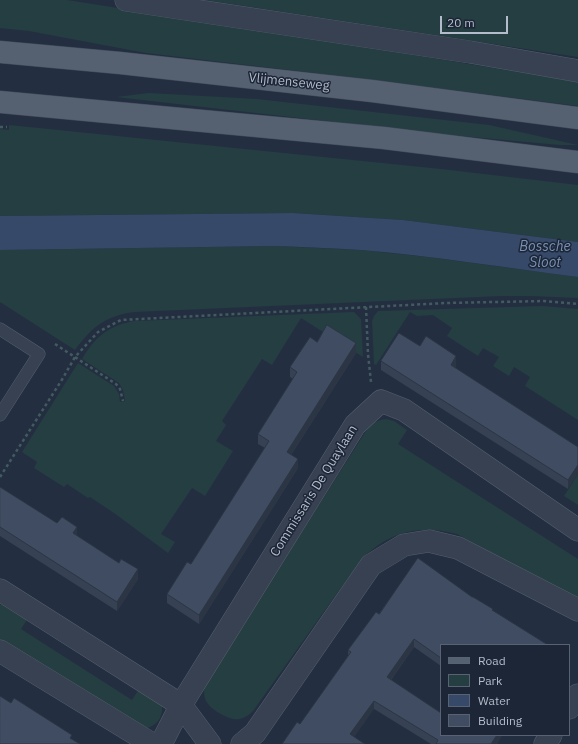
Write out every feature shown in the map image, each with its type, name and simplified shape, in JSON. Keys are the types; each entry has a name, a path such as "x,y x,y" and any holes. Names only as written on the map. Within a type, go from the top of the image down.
{"main road":[{"name":"Vlijmenseweg","path":"0,52 120,63 357,90 578,118"},
{"path":"0,102 384,138 578,162"}],"street":[{"path":"126,0 470,52 578,71"},
{"path":"381,401 404,410 578,530"},
{"name":"Commissaris De Quaylaan","path":"161,744 181,705 355,425 381,401"},
{"path":"242,744 255,733 371,564 404,545 429,541 458,548 578,610"},
{"path":"0,590 181,705 210,744"},
{"path":"0,651 152,744"},
{"path":"570,706 578,694"}],"lane":[{"path":"0,329 39,354 0,415"}],"path":[{"path":"0,127 7,127"},
{"path":"0,477 75,357 98,332 121,320 446,303 544,301 578,304"},
{"path":"366,307 371,381 381,401"},
{"path":"39,354 54,344 116,384 120,389 123,402"}],"green space":[{"path":"0,0 67,0 578,82 578,106 146,53 29,31 0,28"},
{"path":"205,0 578,0 578,57"},
{"path":"149,93 257,99 489,125 578,145 560,145 439,134 116,97"},
{"path":"9,125 441,169 578,185 578,242 403,220 294,213 0,216 0,129 9,130"},
{"path":"274,246 361,250 428,257 578,277 578,298 501,296 134,312 115,316 100,324 87,335 75,350 0,302 0,250"},
{"path":"543,306 578,309 578,420 525,386 530,377 514,367 509,376 493,366 499,357 483,348 478,356 447,336 452,328 433,315 417,316 410,312 376,365 374,364 372,321 378,311"},
{"path":"354,312 361,319 363,357 301,318 272,365 262,359 222,421 226,425 216,441 233,451 205,496 192,488 161,534 175,542 168,553 90,497 88,498 67,484 64,487 34,468 37,462 22,452 78,363 114,386 119,394 120,402 125,401 123,390 119,383 82,359 92,344 110,329 135,321"},
{"path":"386,419 394,421 407,430 398,444 578,559 578,600 457,534 430,530 407,532 385,541 363,557 253,711 241,719 233,719 224,716 208,704 204,696 206,682 366,431 375,422"},
{"path":"578,474 578,505 564,496"},
{"path":"2,604 30,615 21,629 132,700 141,686 162,706 160,717 156,723 145,729 0,642 0,605"}],"water":[{"name":"Bossche Sloot","path":"293,213 403,220 578,242 578,277 416,255 328,248 274,246 0,250 0,216"}],"building":[{"path":"327,325 356,343 287,452 298,459 199,615 167,594 187,562 191,564 269,441 258,434 297,372 290,367 310,337 317,342"},
{"path":"399,333 420,346 426,336 456,356 451,365 578,447 578,465 568,480 381,361"},
{"path":"0,487 57,523 62,517 77,527 73,533 119,563 121,559 138,569 117,602 0,527"},
{"path":"418,558 472,597 546,644 440,644 440,657 414,639 387,677 440,712 440,736 496,736 491,744 436,744 438,740 374,701 350,734 365,744 282,744 297,722 300,724 351,652 348,650 376,612 379,614"},
{"path":"0,696 11,703 14,698 72,735 70,738 80,744 0,744"}]}
